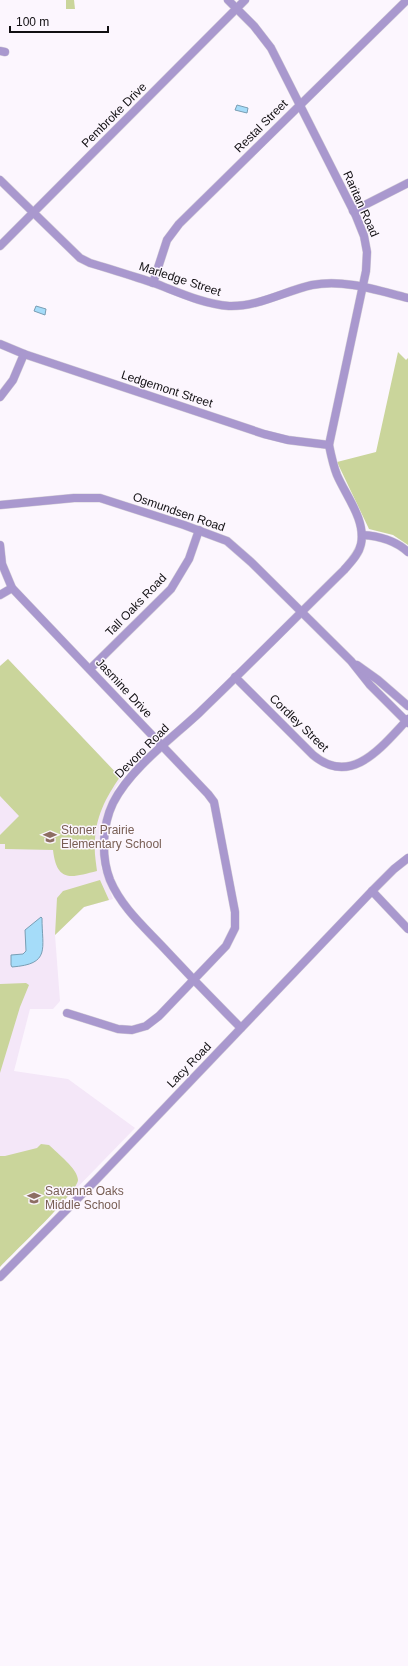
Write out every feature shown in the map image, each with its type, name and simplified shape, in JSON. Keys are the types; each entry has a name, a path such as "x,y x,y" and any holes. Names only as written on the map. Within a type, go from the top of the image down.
{"street":[{"name":"Raritan Road","path":"228,0 254,26 271,48 353,211 364,236 367,252 363,287 329,445 337,475 358,517 362,535"},
{"name":"Pembroke Drive","path":"0,246 245,0"},
{"name":"Restal Street","path":"153,283 167,240 173,231 407,0"},
{"name":"Marledge Street","path":"0,180 80,258 90,263 198,299 219,305 231,306 261,301 310,286 326,283 351,284 408,298"},
{"path":"353,211 408,183"},
{"name":"Ledgemont Street","path":"0,344 24,354 264,434 288,440 329,445"},
{"path":"0,397 13,380 24,354"},
{"name":"Osmundsen Road","path":"0,505 74,498 100,498 220,538 234,546 351,661 370,685 407,721"},
{"name":"Tall Oaks Road","path":"90,669 171,589 190,559 199,530"},
{"path":"362,535 383,538 400,546 408,552"},
{"name":"Devoro Road","path":"241,1028 124,906 114,890 106,865 104,844 107,820 113,803 129,779 344,570 354,558 361,545 362,535"},
{"name":"Jasmine Drive","path":"0,545 2,564 12,588 214,802 235,912 235,928 232,937 226,946 159,1016 146,1026 139,1029 118,1030 67,1013"},
{"path":"0,595 12,588"},
{"name":"Osmundsen Road","path":"351,661 378,680 408,706"},
{"name":"Cordley Street","path":"235,677 318,760 330,765 346,767 366,759 376,752 407,721"},
{"name":"Lacy Road","path":"394,869 408,850"},
{"name":"Lacy Road","path":"0,1277 372,891 394,869 408,858"},
{"path":"372,891 408,929"}],"shaded area":[{"name":"Stoner Prairie Elementary School","path":"8,659 122,779 116,787 104,815 99,842 101,867 113,899 84,907 55,935 60,1001 53,1009 30,1009 14,1071 68,1079 135,1128 0,1267 0,666"}],"green space":[{"path":"66,0 74,0 75,9 66,9"},
{"path":"398,352 406,360 408,358 408,545 393,535 369,529 337,462 376,452"},
{"path":"8,659 120,777 110,792 99,816 95,850 97,871 67,876 58,868 53,850 5,849 5,844 0,844 0,835 19,816 0,796 0,666"},
{"path":"100,880 109,900 84,907 55,935 57,898 63,891"},
{"path":"26,983 29,985 20,1007 0,1073 0,984"},
{"path":"41,1144 49,1145 62,1157 75,1171 78,1180 68,1197 0,1267 0,1156 37,1148"}],"water":[{"path":"237,105 248,108 247,113 235,110"},
{"path":"36,306 46,309 45,315 34,311"},
{"path":"41,917 42,953 39,958 33,962 12,967 11,955 23,954 26,951 25,930"}],"place":[{"name":"Stoner Prairie Elementary School","path":"50,837"},
{"name":"Savanna Oaks Middle School","path":"34,1198"}]}
